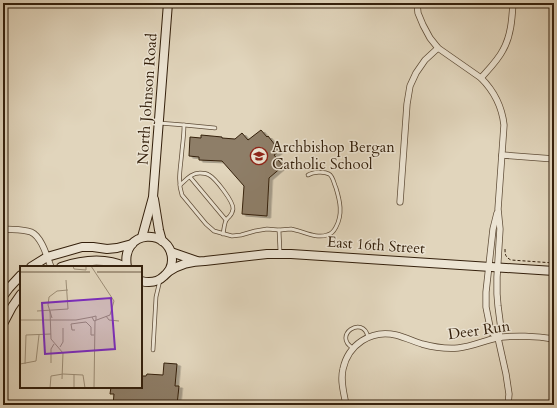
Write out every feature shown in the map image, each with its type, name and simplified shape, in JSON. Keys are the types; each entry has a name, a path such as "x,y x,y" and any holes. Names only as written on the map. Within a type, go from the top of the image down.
{"main road":[{"name":"North Johnson Road","path":"142,237 153,196 168,3"},
{"name":"North Johnson Road","path":"153,196 162,240"},
{"path":"127,266 127,251 132,244 137,239 152,236 162,240 171,252 172,264 168,272"},
{"path":"33,266 48,257 82,247 107,249 132,244"},
{"name":"East 16th Street","path":"171,252 197,261"},
{"name":"East 16th Street","path":"160,279 175,268 197,261 267,254 319,255 554,271"},
{"path":"65,266 80,262 96,261 124,266"},
{"path":"3,296 20,276"},
{"path":"142,281 154,282 160,279"},
{"path":"3,324 20,295"}],"street":[{"path":"417,3 418,13 430,38 438,48 481,78 495,95 500,107 504,125 498,209 493,229 486,292 486,307 490,332 498,338"},
{"path":"481,78 503,50 509,36 513,3"},
{"path":"400,202 407,104 410,86 416,73 425,60 438,48"},
{"path":"502,155 554,159"},
{"path":"498,209 500,229 497,294 502,330 498,338 510,394 508,405"},
{"path":"3,229 23,230 33,233 41,242 51,266"},
{"name":"Deer Run","path":"346,405 342,384 342,370 347,355 360,341 368,338 381,334 394,334 423,344 458,348 498,338 524,336 554,339"}],"lane":[{"path":"159,123 215,128"},
{"path":"184,125 179,179 182,195 206,224 214,231 232,236 268,229 290,229 316,236 332,233 340,218 340,209 332,176 321,173 312,173 308,176"},
{"path":"180,185 192,174 201,173 213,177 233,205 231,215 226,220 223,234"},
{"path":"190,177 226,220"},
{"path":"278,230 280,254"},
{"path":"153,350 156,297 160,279"},
{"path":"353,348 346,340 347,333 352,328 362,328 368,338"}],"path":[{"path":"505,248 506,257 511,260 554,263"}],"building":[{"name":"Archbishop Bergan Catholic School","path":"261,130 280,151 274,155 283,166 269,178 267,216 242,214 244,186 222,161 199,160 199,157 189,156 190,137 201,138 201,135 235,139 242,133 248,140"},
{"path":"164,363 177,364 175,386 179,386 177,405 113,405 114,394 110,394 111,388 142,388 142,376 146,376 147,374 163,375"}],"place":[{"name":"Archbishop Bergan Catholic School","path":"259,156"}]}
